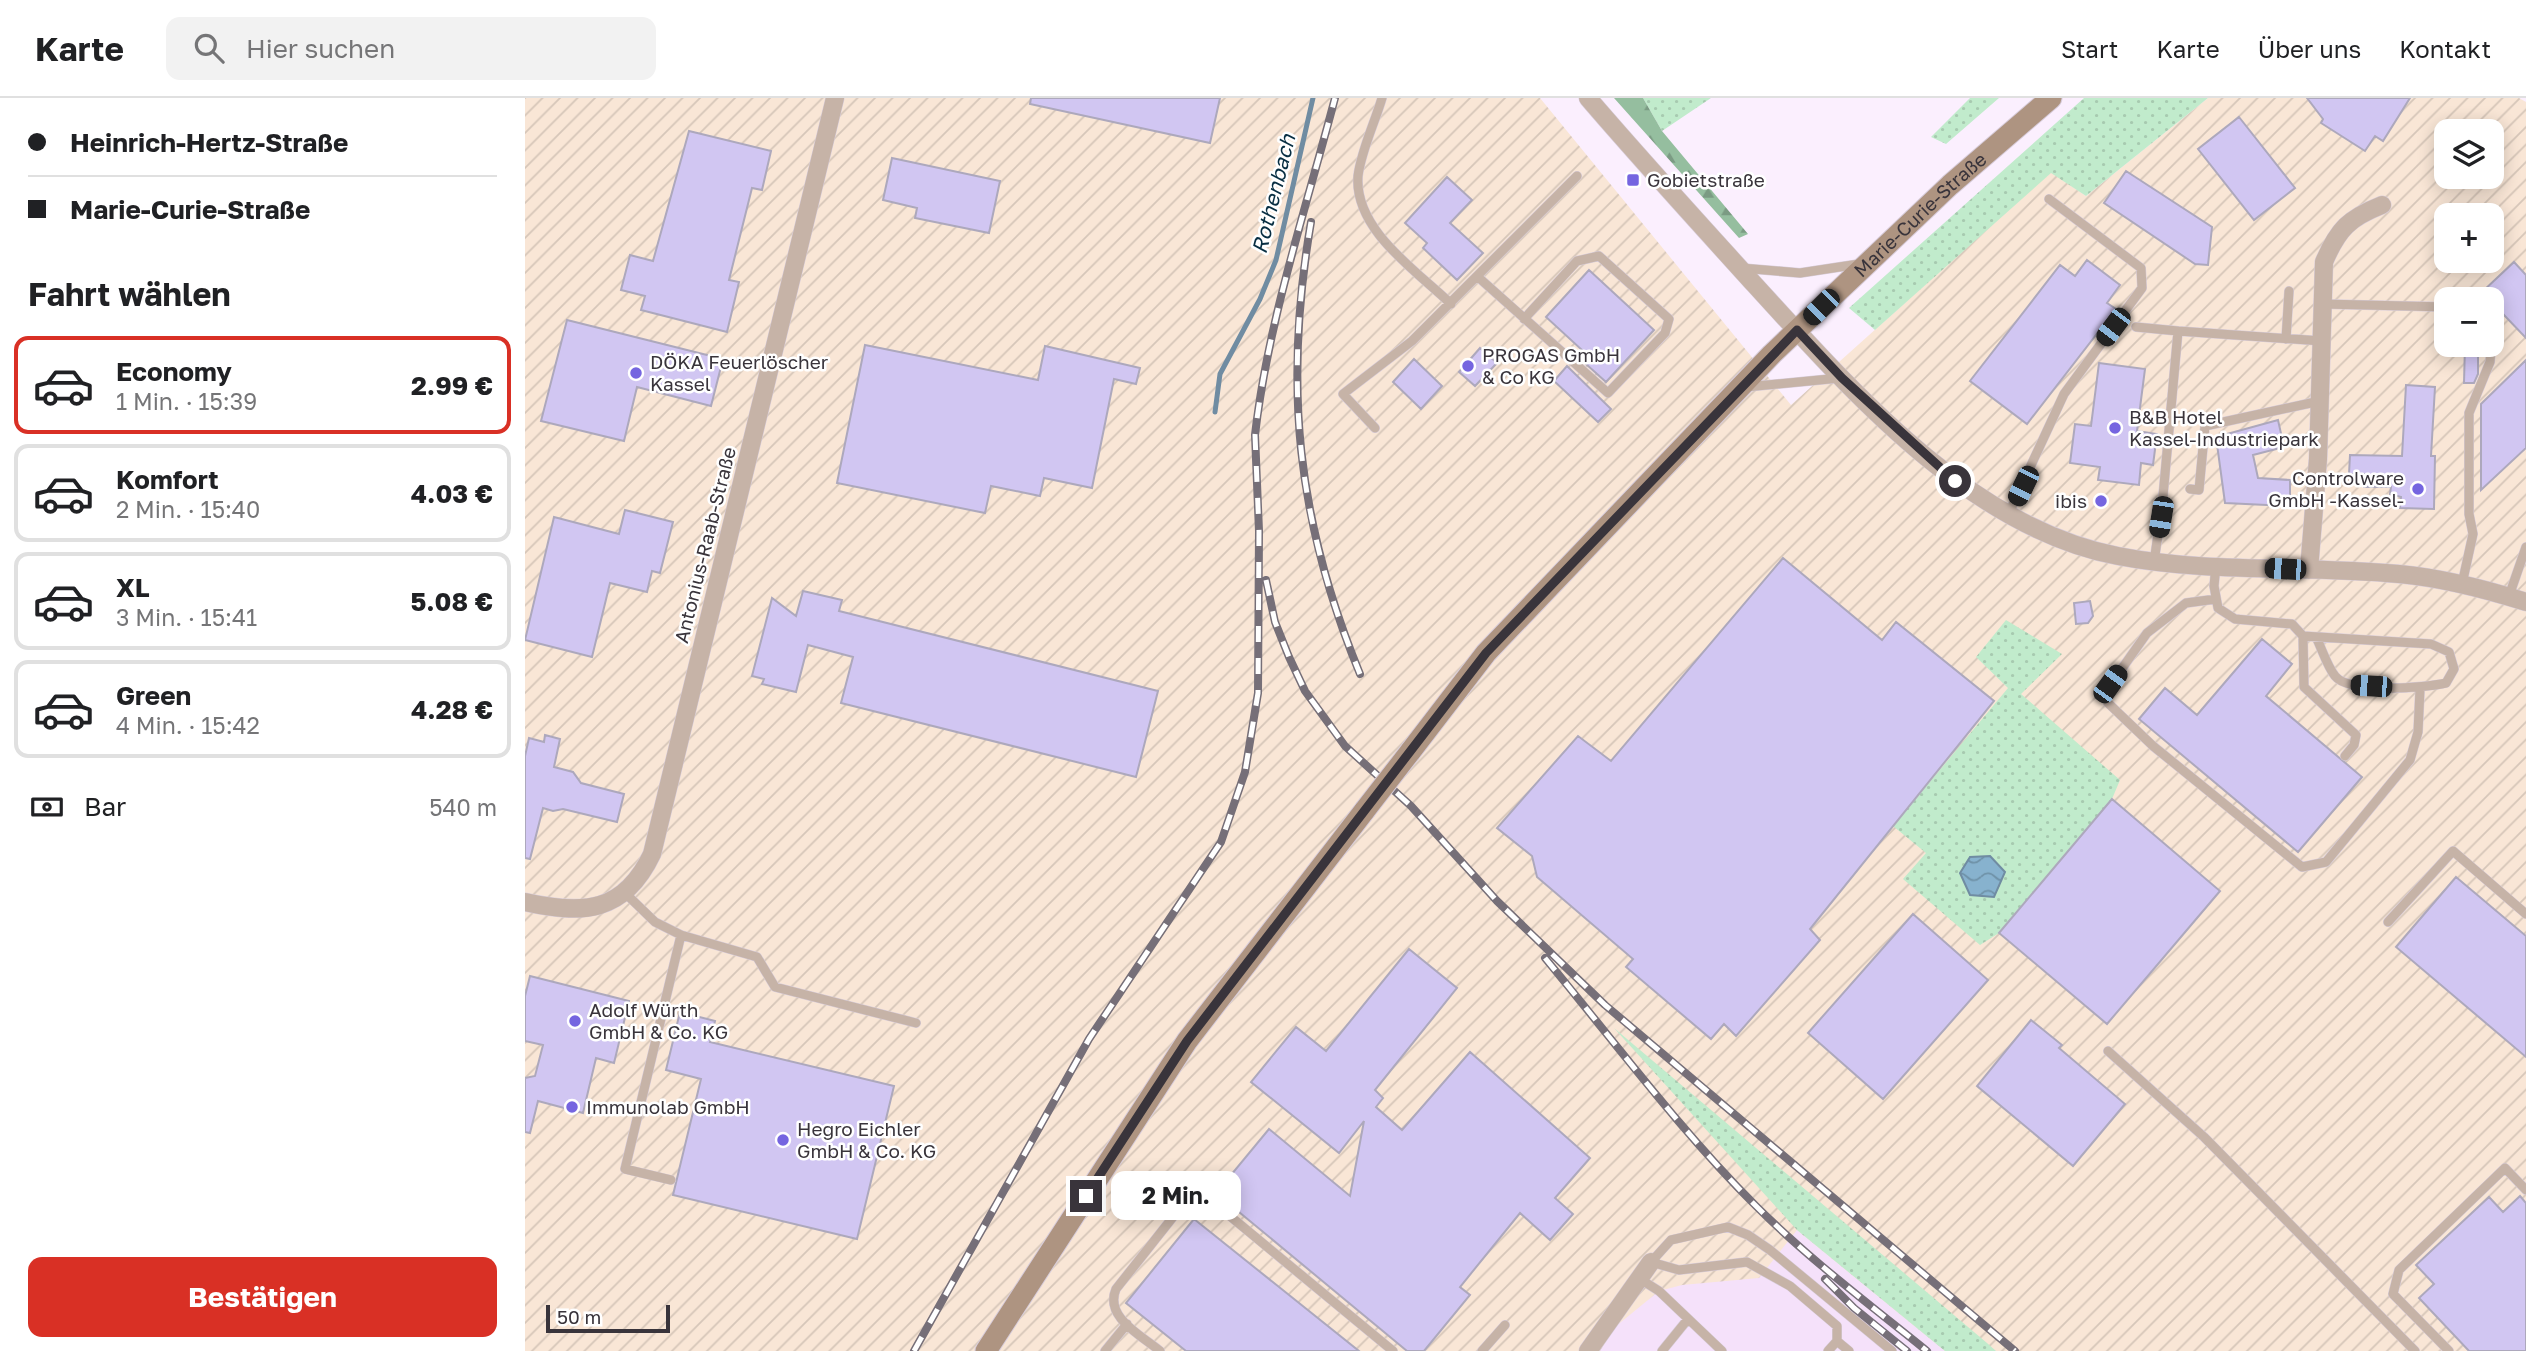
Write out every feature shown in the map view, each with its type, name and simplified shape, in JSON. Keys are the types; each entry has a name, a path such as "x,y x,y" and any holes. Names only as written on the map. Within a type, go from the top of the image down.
{"main road":[{"name":"Marie-Curie-Straße","path":"986,1351 1187,1041 1486,653 1797,330 1950,185 2051,98"}],"street":[{"name":"Antonius-Raab-Straße","path":"525,902 560,910 580,910 604,904 625,893 643,872 652,854 835,98"},
{"path":"1588,98 1842,378 1955,481 2008,516 2053,537 2115,556 2154,562 2401,574 2462,584 2517,599"},
{"path":"2309,570 2320,401 2324,262 2336,235 2359,214 2382,205"},
{"path":"1588,1351 1651,1262"}],"lane":[{"path":"1382,98 1358,175 1360,202 1377,232 1451,304"},
{"path":"1375,428 1343,394 1412,341 1577,176"},
{"path":"2008,516 2064,394 2142,289 2141,268 2049,199"},
{"path":"1478,277 1608,393 1665,333 1669,319 1599,256 1577,261 1524,318"},
{"path":"1739,267 1800,273 1868,263"},
{"path":"2286,339 2289,291"},
{"path":"2323,303 2434,307"},
{"path":"2136,327 2322,341"},
{"path":"2154,562 2162,507 2178,331"},
{"path":"2462,584 2473,534 2469,514 2469,413 2490,357"},
{"path":"1741,387 1842,378"},
{"path":"2190,489 2199,490 2205,426 2320,401"},
{"path":"2517,599 2526,547"},
{"path":"2216,565 2218,608 2235,618 2292,624 2303,636 2304,687 2356,735 2354,745 2345,756"},
{"path":"2217,599 2186,603 2147,633 2104,694 2108,703 2153,746 2302,867 2326,862 2410,760 2418,732 2420,689"},
{"path":"2303,636 2431,643 2449,652 2454,668 2446,683 2420,689 2347,684 2335,677 2316,637"},
{"path":"2388,922 2453,851 2526,914"},
{"path":"625,893 655,922 681,935 757,957 775,987 916,1023"},
{"path":"671,1180 625,1169 681,935"},
{"path":"2108,1051 2204,1137 2415,1351"},
{"path":"2449,1351 2393,1294 2399,1270 2505,1168 2526,1190"},
{"path":"1160,1351 1115,1313 1111,1300 1116,1289 1196,1188 1394,1351"},
{"path":"1828,1351 1837,1341 1837,1326 1790,1286 1747,1262 1679,1270 1651,1262 1671,1240 1728,1227 1748,1235 1770,1250 1892,1351"},
{"path":"1640,1279 1659,1291 1722,1351"},
{"path":"1662,1351 1688,1319"},
{"path":"1105,1351 1127,1324"},
{"path":"1482,1351 1505,1325"},
{"path":"1837,1341 1849,1351"}],"shaded area":[{"path":"525,98 1540,98 1791,405 2051,172 2086,196 2208,98 2519,98 2526,102 2526,1351 525,1351"},
{"path":"1797,1230 1945,1351 1600,1351 1615,1327 1659,1291 1682,1285 1759,1278"}],"green space":[{"path":"1614,98 1643,98 1662,131 1748,234 1739,238"},
{"path":"1643,98 1711,98 1662,131"},
{"path":"1970,98 1999,98 1946,144 1931,137"},
{"path":"2084,98 2208,98 2086,196 2051,173 1875,330 1849,308"},
{"path":"2006,620 2062,654 2021,694 2120,780 2112,799 1999,933 1980,945 1903,879 1926,853 1893,826 2008,688 1976,657"},
{"path":"1614,1028 1996,1351 1945,1351 1797,1230"}],"water":[{"path":"1990,856 2005,872 1994,897 1970,895 1960,873 1970,857"}],"building":[{"path":"1031,98 1220,98 1210,143 1030,104"},
{"path":"2307,98 2410,98 2383,141 2375,136 2365,151 2321,123 2323,119"},
{"path":"2239,117 2295,188 2254,220 2198,149"},
{"path":"689,131 771,151 762,190 752,188 729,280 739,282 727,332 641,310 645,296 621,290 630,255 653,261"},
{"path":"892,158 1000,181 989,233 915,218 917,208 883,200"},
{"path":"2126,171 2212,227 2208,265 2195,264 2104,203"},
{"path":"1447,177 1472,200 1450,223 1483,253 1457,280 1423,248 1427,243 1405,223"},
{"path":"2087,260 2120,285 2107,303 2116,309 2027,424 1970,381 2060,265 2075,276"},
{"path":"2514,262 2526,275 2526,338 2504,315 2504,287 2487,287"},
{"path":"1589,270 1654,330 1606,382 1577,356 1582,350 1546,317"},
{"name":"DÖKA Feuerlöscher Kassel","path":"567,320 723,359 711,406 637,387 624,441 541,421"},
{"path":"865,345 1038,380 1045,346 1140,368 1136,384 1114,379 1092,488 1044,478 1040,496 991,486 985,513 837,483"},
{"path":"1480,348 1497,363 1475,386 1459,372"},
{"path":"2465,357 2478,357 2478,374 2474,383 2464,383"},
{"path":"1414,359 1442,386 1421,409 1393,382"},
{"path":"2526,360 2526,448 2481,490 2481,404"},
{"path":"2099,363 2145,369 2137,431 2157,434 2153,465 2141,463 2139,485 2098,480 2100,467 2070,463 2075,424 2091,426"},
{"path":"1567,366 1611,409 1598,422 1554,381"},
{"path":"2406,385 2435,387 2431,456 2435,456 2434,509 2400,508 2401,497 2390,494 2391,487 2364,487 2364,474 2349,474 2350,455 2402,456"},
{"path":"2278,420 2284,447 2253,455 2258,478 2290,480 2290,506 2225,503 2216,437"},
{"path":"625,510 673,522 660,573 652,571 647,592 610,583 592,657 525,640 554,517 619,534"},
{"path":"1783,558 1882,640 1896,622 1994,701 1810,929 1820,940 1736,1036 1724,1024 1711,1039 1626,967 1633,959 1537,877 1532,856 1497,828 1578,736 1611,761"},
{"path":"803,591 842,600 839,611 1158,691 1136,777 841,703 853,657 808,645 796,692 762,684 764,679 752,676 772,598 796,616"},
{"path":"2090,601 2093,616 2088,623 2076,624 2074,603"},
{"path":"2262,639 2292,664 2266,696 2362,777 2298,852 2139,719 2165,688 2197,715"},
{"path":"545,735 560,739 554,767 573,772 581,783 624,794 617,822 563,809 553,811 543,808 530,859 525,858 525,756 529,738 544,742"},
{"path":"2112,799 2220,891 2107,1024 1999,933"},
{"path":"2456,877 2526,936 2526,1057 2396,947"},
{"path":"1913,914 1988,980 1883,1099 1808,1033"},
{"path":"1409,949 1457,988 1375,1090 1383,1098 1376,1107 1402,1130 1470,1052 1590,1158 1555,1198 1573,1214 1550,1240 1520,1213 1460,1287 1470,1295 1424,1351 1407,1351 1216,1193 1269,1129 1350,1196 1364,1121 1339,1153 1251,1082 1296,1027 1326,1051"},
{"name":"Adolf Würth GmbH & Co. KG","path":"530,976 629,1001 614,1063 596,1058 583,1113 538,1101 530,1133 525,1132 525,1078 535,1076 543,1045 525,1041 525,996"},
{"name":"Hegro Eichler GmbH & Co. KG","path":"680,1012 715,1021 710,1042 894,1086 857,1239 673,1195 701,1079 666,1070"},
{"path":"2031,1020 2062,1045 2059,1048 2125,1104 2073,1166 1977,1086"},
{"path":"2520,1196 2526,1203 2526,1351 2469,1351 2419,1298 2434,1284 2416,1265 2489,1197 2503,1212"},
{"path":"1194,1219 1359,1351 1186,1351 1126,1303"}],"waterway":[{"name":"Rothenbach","path":"1215,412 1220,374 1260,299 1276,260 1313,98"}],"railway":[{"path":"914,1351 1089,1039 1221,842 1245,772 1258,693 1259,531 1255,435 1278,308 1335,98"},
{"path":"1311,222 1302,282 1298,340 1301,452 1309,507 1322,562 1360,674"},
{"path":"1266,580 1275,622 1305,691 1345,746 1411,806 1497,901 1605,1005 2015,1351"},
{"path":"1545,958 1674,1116 1756,1206 1818,1263 1927,1351"},
{"path":"1825,1279 1854,1308 1907,1351"}],"place":[{"name":"Gobietstraße","path":"1633,180"},
{"name":"PROGAS GmbH & Co KG","path":"1468,366"},
{"name":"DÖKA Feuerlöscher Kassel","path":"636,373"},
{"name":"B&B Hotel Kassel-Industriepark","path":"2115,428"},
{"name":"Controlware GmbH -Kassel-","path":"2418,489"},
{"name":"ibis","path":"2101,501"},
{"name":"Adolf Würth GmbH & Co. KG","path":"575,1021"},
{"name":"Immunolab GmbH","path":"572,1107"},
{"name":"Hegro Eichler GmbH & Co. KG","path":"783,1140"}],"route":[{"path":"1086,1196 1187,1041 1486,653 1797,330 1842,378 1955,481"}]}
